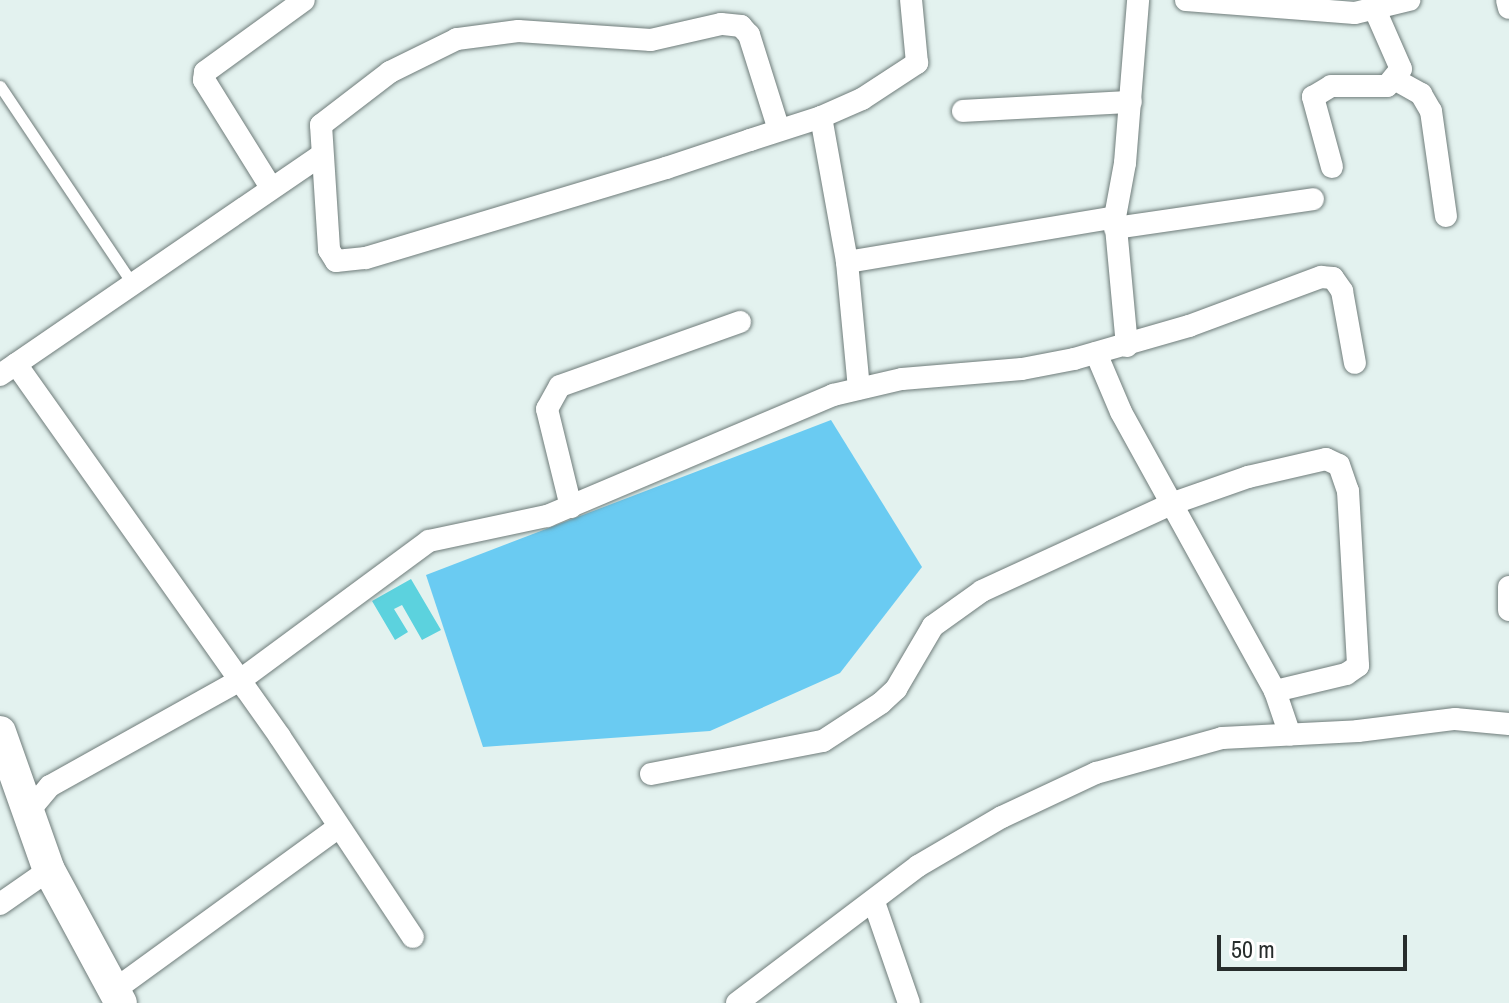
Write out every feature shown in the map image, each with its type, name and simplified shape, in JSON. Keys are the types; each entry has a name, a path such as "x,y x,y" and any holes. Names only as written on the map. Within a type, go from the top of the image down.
{"main road":[{"path":"0,732 49,870 117,997"}],"street":[{"path":"270,186 204,80 205,72 304,0"},
{"path":"779,130 749,35 741,26 721,24 651,40 504,31 448,42 390,72 321,125 321,155 327,180 326,239 332,256 343,262 573,197 821,117 873,95 917,63 911,0"},
{"path":"1127,346 1115,222 1131,102 1138,0"},
{"path":"1186,0 1239,2 1327,13 1376,12 1409,0"},
{"path":"1507,0 1509,8"},
{"path":"1332,167 1313,97 1331,86 1387,86 1396,80 1400,57 1376,12"},
{"path":"1396,80 1421,94 1431,111 1446,216"},
{"path":"963,111 1131,102"},
{"path":"821,117 847,262 859,388"},
{"path":"321,155 270,186 8,370 239,681 413,937"},
{"path":"847,262 1115,222 1313,199"},
{"path":"28,812 50,786 239,681 429,541 518,525 571,507 770,420 859,388 949,373 1022,369 1127,346 1303,281 1330,277 1342,291 1355,363"},
{"path":"571,507 547,409 560,386 740,322"},
{"path":"1096,353 1171,504 1275,691 1290,735"},
{"path":"651,774 823,741 896,689 922,640 947,613 1044,559 1171,504 1326,459 1339,465 1348,491 1358,666 1346,674 1275,691"},
{"path":"1509,587 1509,610"},
{"path":"737,1003 956,842 1096,773 1222,738 1290,735 1455,719 1509,724"},
{"path":"117,997 339,827"},
{"path":"0,904 49,870"},
{"path":"874,902 909,1003"}],"lane":[{"path":"0,86 132,283"}],"water":[{"path":"831,420 922,567 840,673 710,731 483,747 426,575"}],"building":[{"path":"411,579 441,630 422,640 402,605 394,609 408,632 395,640 372,601"}]}
